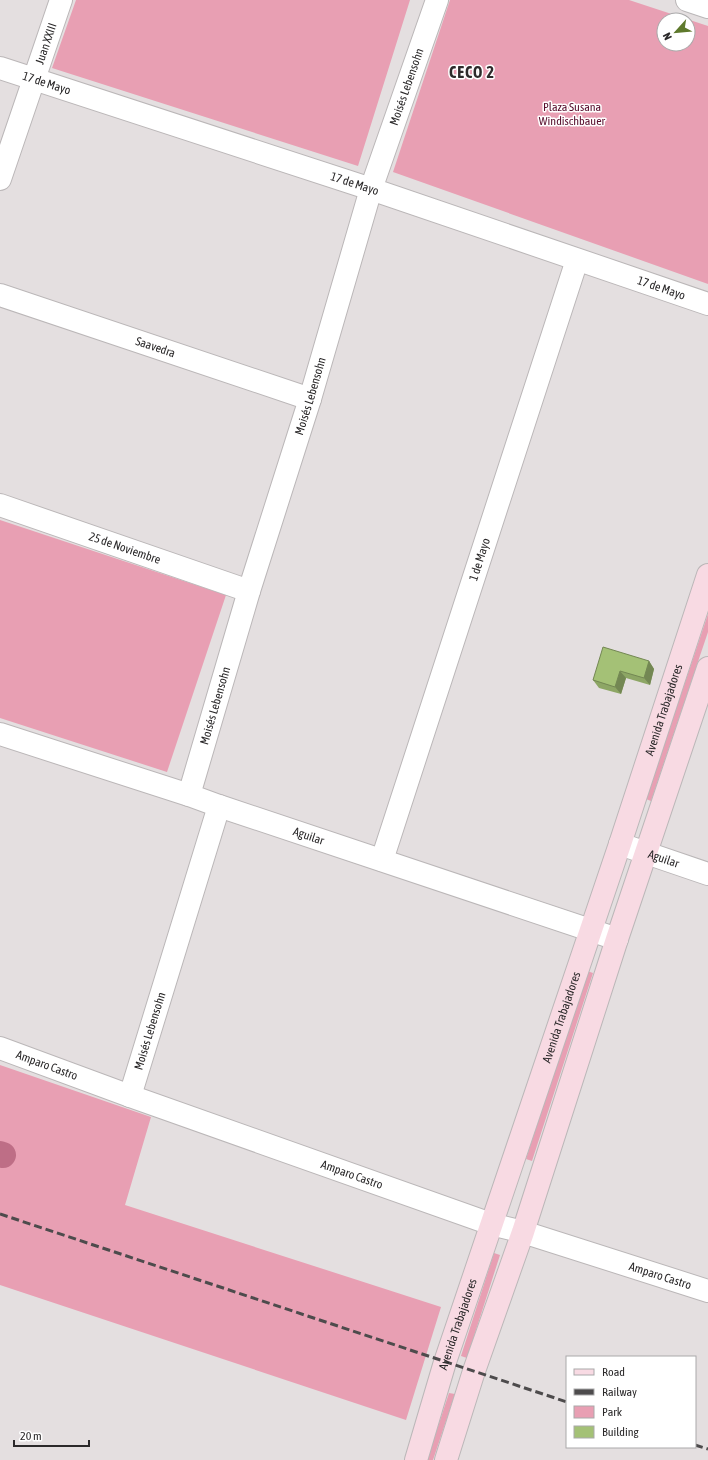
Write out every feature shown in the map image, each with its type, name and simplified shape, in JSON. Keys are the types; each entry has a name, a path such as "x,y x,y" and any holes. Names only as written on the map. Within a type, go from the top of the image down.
{"main road":[{"name":"Avenida Trabajadores","path":"416,1460 445,1362 620,844 708,574"},
{"path":"446,1460 474,1371 523,1232 617,939 708,668"}],"street":[{"name":"Juan XXIII","path":"0,179 61,0"},
{"name":"Moisés Lebensohn","path":"189,795 250,591 310,399 370,189 438,0"},
{"path":"687,0 708,7"},
{"name":"17 de Mayo","path":"0,68 370,189 708,304"},
{"name":"1 de Mayo","path":"382,860 577,260"},
{"name":"Saavedra","path":"0,295 310,399"},
{"name":"25 de Noviembre","path":"0,505 250,591"},
{"name":"Aguilar","path":"0,734 189,795 617,939"},
{"name":"Moisés Lebensohn","path":"130,1096 219,806"},
{"name":"Aguilar","path":"620,844 708,874"},
{"name":"Amparo Castro","path":"0,1048 130,1096 491,1224 523,1232 708,1291"}],"green space":[{"path":"76,0 410,0 358,166 52,68"},
{"name":"Plaza Susana Windischbauer","path":"450,0 629,0 665,12 656,12 656,52 696,52 696,22 708,26 708,284 393,172"},
{"path":"0,520 226,595 167,772 0,718"},
{"path":"708,614 708,632 651,801 646,799"},
{"path":"587,971 593,973 532,1161 526,1159"},
{"path":"0,1065 151,1117 125,1205 441,1307 406,1420 0,1285"},
{"path":"494,1253 500,1255 467,1358 461,1356"},
{"path":"449,1393 455,1394 433,1460 427,1460"}],"building":[{"path":"603,647 649,661 644,678 620,671 615,687 593,680"}],"railway":[{"path":"0,1214 566,1402"},
{"path":"696,1445 708,1449"}],"district":[{"name":"CECO 2","path":"472,72"}]}
